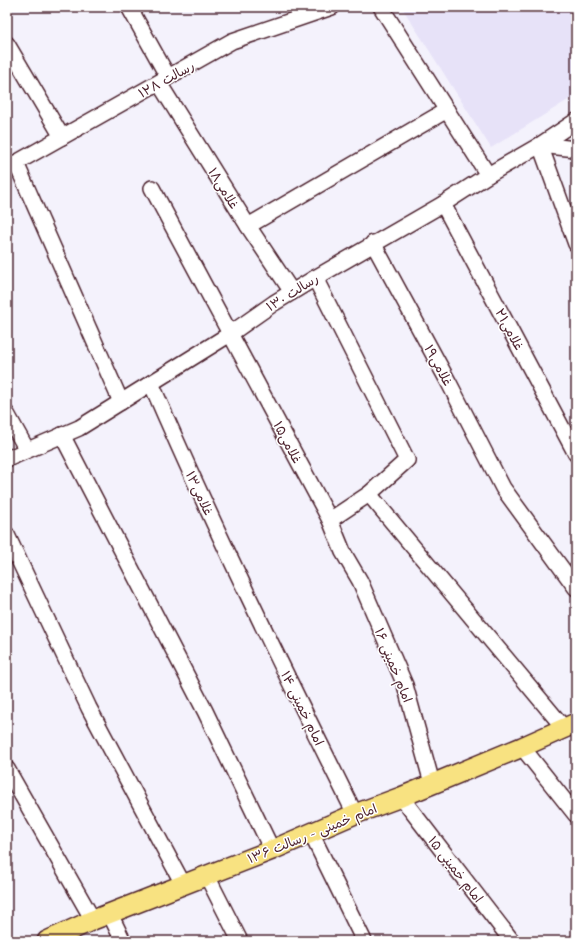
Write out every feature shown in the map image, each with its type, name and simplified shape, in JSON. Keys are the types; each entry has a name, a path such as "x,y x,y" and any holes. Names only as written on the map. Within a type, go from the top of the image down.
{"main road":[{"name":"امام خمینی - رسالت ۱۳۶","path":"47,941 93,920 272,850 355,814 401,797 570,726"}],"street":[{"name":"غلامی۱۸","path":"129,7 163,80 248,226 292,292"},
{"name":"رسالت ۱۲۸","path":"11,166 232,42 332,7"},
{"path":"381,7 488,175"},
{"path":"7,44 62,137"},
{"path":"248,226 447,110"},
{"name":"رسالت ۱۳۰","path":"7,459 79,428 230,334 292,292 373,243 443,204 488,175 540,145 576,121"},
{"path":"576,149 540,145 576,244"},
{"path":"11,166 122,402"},
{"name":"غلامی۱۵","path":"152,188 330,520 343,552"},
{"name":"غلامی۲۱","path":"443,204 576,454"},
{"name":"غلامی۱۹","path":"373,243 445,376 503,488 576,588"},
{"path":"315,278 407,460 369,494 330,520"},
{"name":"غلامی۱۳","path":"151,382 250,602"},
{"path":"7,414 27,450"},
{"path":"62,436 205,712 272,850"},
{"path":"369,494 570,726"},
{"path":"7,535 90,708 183,884"},
{"name":"امام خمینی ۱۶","path":"343,552 360,581 405,685 432,783"},
{"name":"امام خمینی ۱۴","path":"250,602 355,814"},
{"path":"522,747 576,815"},
{"path":"7,769 93,920"},
{"name":"امام خمینی ۱۵","path":"401,797 512,941"},
{"path":"311,833 364,941"},
{"path":"207,876 240,941"},
{"path":"110,914 123,941"}],"shaded area":[{"path":"406,7 576,7 576,95 491,148 403,9"}]}
